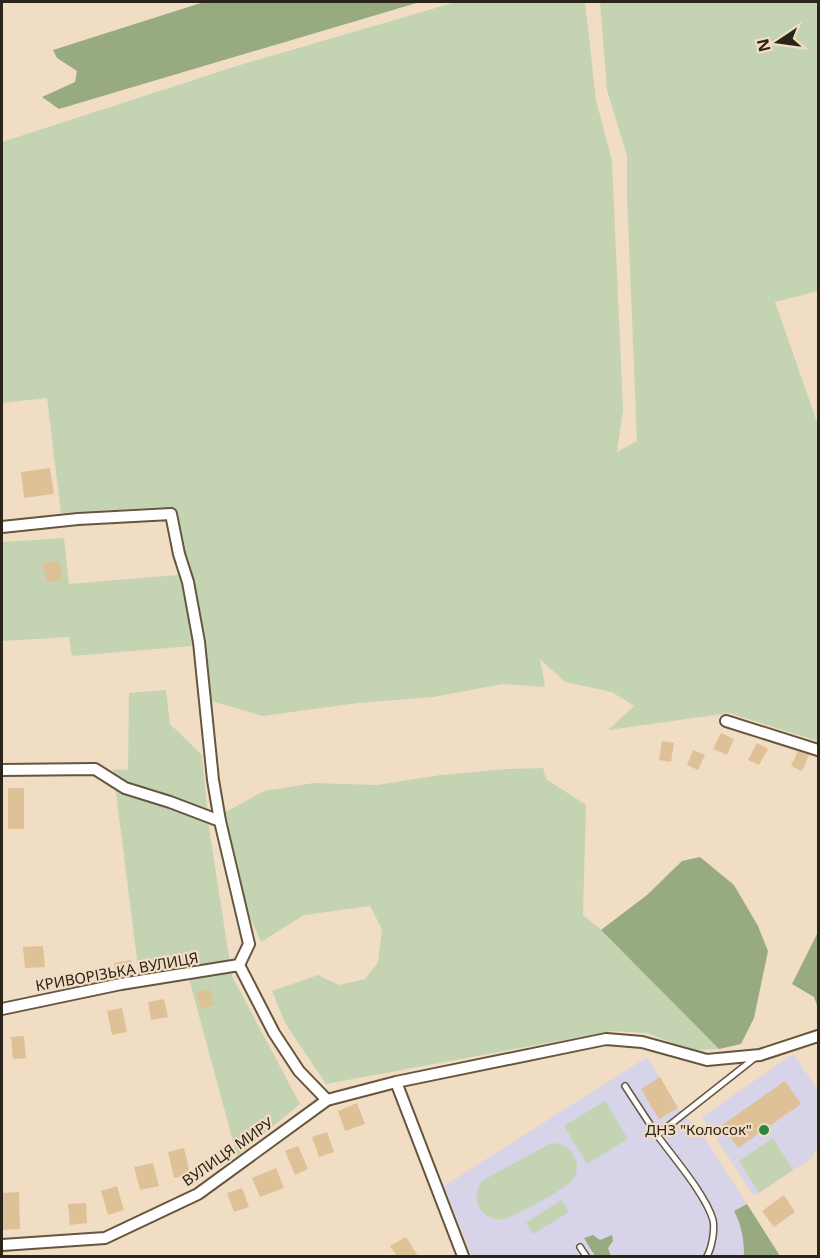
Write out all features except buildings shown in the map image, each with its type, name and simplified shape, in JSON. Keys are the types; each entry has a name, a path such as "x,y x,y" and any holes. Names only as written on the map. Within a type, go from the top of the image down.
{"street":[{"path":"2,527 78,519 171,514 199,642 213,780 220,821 249,944 239,965 274,1033 299,1071 327,1100"},
{"path":"726,721 819,750"},
{"path":"2,770 95,768 125,788 220,821"},
{"name":"КРИВОРІЗЬКА ВУЛИЦЯ","path":"2,1009 122,984 239,965"},
{"name":"ВУЛИЦЯ МИРУ","path":"2,1245 105,1238 198,1194 327,1100 396,1082 606,1039 642,1042 707,1060 760,1054 819,1036"},
{"path":"396,1082 463,1257"}],"lane":[{"path":"657,1135 760,1054"},
{"path":"625,1086 702,1198 713,1222 710,1251 707,1257"},
{"path":"580,1247 586,1257"}],"shaded area":[{"name":"ДНЗ \"Колосок\"","path":"793,1054 818,1090 818,1143 812,1158 754,1196 702,1117"},
{"path":"647,1057 678,1108 706,1140 780,1256 472,1256 444,1186"}],"green space":[{"path":"204,2 420,2 59,109 42,97 75,82 77,71 57,58 53,50"},
{"path":"456,2 585,2 596,100 612,161 623,410 617,452 637,441 627,156 607,90 600,2 818,2 818,291 775,302 818,425 818,741 729,713 608,730 634,706 612,692 565,682 540,659 545,687 503,684 433,697 358,703 263,716 208,700 204,645 72,656 69,637 2,641 2,542 64,538 69,584 178,575 163,507 61,513 47,398 2,403 2,142 240,65"},
{"path":"166,690 170,724 202,755 209,828 232,976 300,1104 237,1156 185,964 139,975 113,769 128,770 129,693"},
{"path":"543,768 546,779 586,805 583,915 601,930 719,1049 691,1050 647,1033 612,1031 326,1084 285,1023 272,991 318,975 339,985 365,979 378,962 382,929 370,906 304,915 261,942 244,904 222,814 264,791 314,783 377,785 441,775"},
{"path":"700,857 734,885 758,926 768,951 754,1018 741,1044 719,1049 601,930 647,895 682,861"},
{"path":"818,932 818,1008 814,997 792,984"},
{"path":"605,1101 628,1139 587,1164 564,1126"},
{"path":"773,1138 793,1170 759,1193 739,1161"},
{"path":"551,1143 562,1145 572,1153 577,1164 574,1178 563,1188 505,1219 497,1219 484,1214 480,1209 477,1196 482,1181"},
{"path":"561,1200 569,1212 533,1234 526,1223"},
{"path":"747,1204 780,1256 744,1256 742,1233 734,1211"},
{"path":"593,1235 600,1240 612,1235 613,1241 608,1248 611,1256 595,1256 584,1238"}],"place":[{"name":"ДНЗ \"Колосок\"","path":"764,1130"}]}
